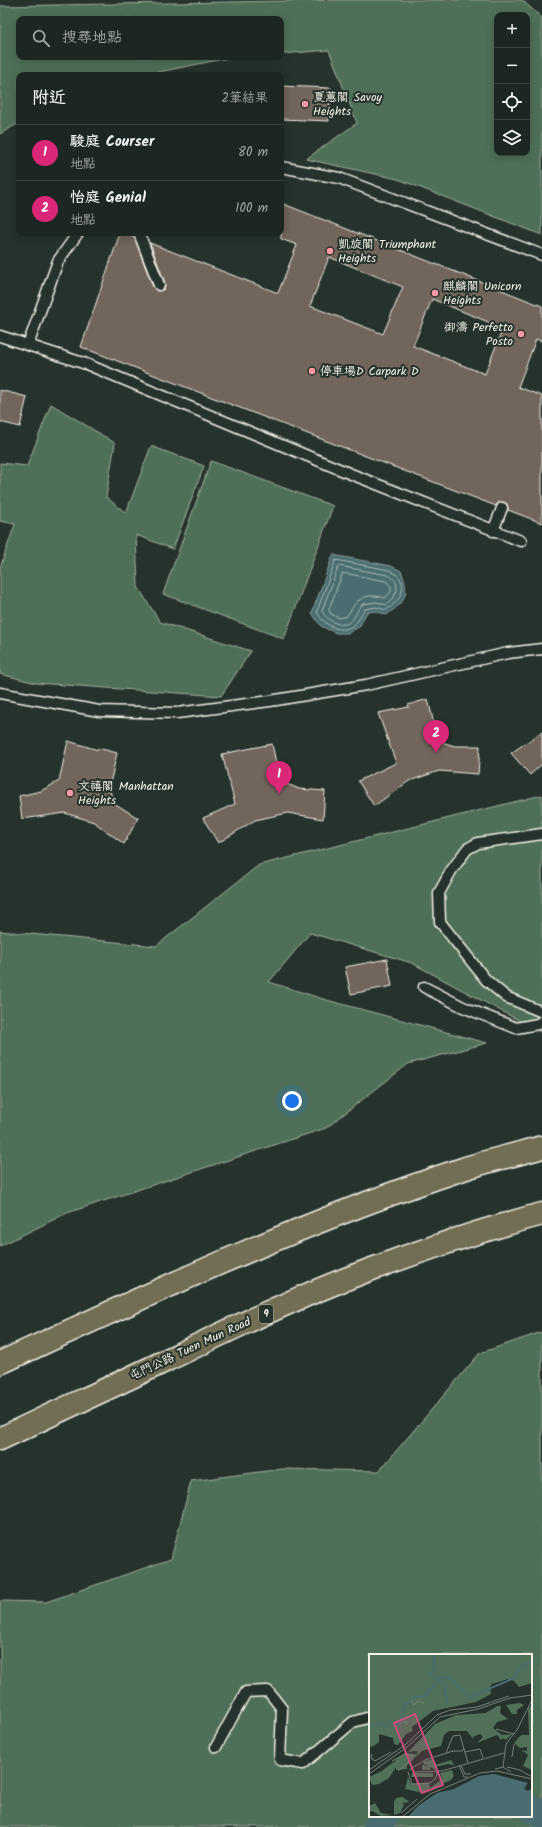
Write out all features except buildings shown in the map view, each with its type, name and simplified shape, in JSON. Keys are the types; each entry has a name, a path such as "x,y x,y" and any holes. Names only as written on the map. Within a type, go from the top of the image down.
{"highway":[{"path":"0,1363 184,1278 307,1226 464,1169 542,1148"},
{"name":"屯門公路 Tuen Mun Road","path":"0,1439 207,1340 323,1289 413,1254 542,1214"}],"lane":[{"path":"284,168 339,178 542,255"},
{"path":"28,345 58,262 76,236"},
{"path":"140,236 159,285"},
{"path":"0,336 94,367 344,471 521,541"},
{"path":"493,531 502,508"},
{"path":"0,693 99,711 177,712 270,701 366,685 508,653 542,649"},
{"path":"542,834 478,843 467,849 451,871 439,894 440,922 486,980 506,997 542,1012"},
{"path":"424,986 464,1007 516,1028 538,1024 542,1021"},
{"path":"216,1747 246,1692 268,1691 282,1710 280,1760 303,1764 353,1722 369,1717"}],"green space":[{"path":"343,0 522,0 542,18 542,235 398,179 306,159 357,123 329,50 284,54 284,16 16,16 16,60 218,60 159,72 16,72 16,125 0,134 0,6"},
{"path":"51,404 115,443 106,497 126,513 151,446 204,466 173,549 136,535 138,587 160,622 251,651 221,696 36,683 0,674 0,568 15,524 0,521 0,463 27,466"},
{"path":"211,461 333,506 284,639 163,594"},
{"path":"542,795 542,1033 412,963 310,933 269,982 323,999 487,1043 408,1064 326,1128 67,1213 0,1246 0,931 156,946 259,865"},
{"path":"542,1332 542,1827 0,1827 0,1601 46,1602 171,1559 191,1481 282,1469 379,1471 480,1353"}],"water":[{"path":"333,555 391,566 401,571 405,585 402,601 386,615 376,611 367,612 359,627 348,633 336,633 321,626 312,613"}],"waterway":[{"path":"532,1809 542,1816"},
{"path":"377,1827 384,1817"}],"place":[{"name":"夏蕙閣 Savoy Heights","path":"305,104"},
{"name":"凱旋閣 Triumphant Heights","path":"330,251"},
{"name":"麒麟閣 Unicorn Heights","path":"435,293"},
{"name":"御濤 Perfetto Posto","path":"521,334"},
{"name":"停車場D Carpark D","path":"312,371"},
{"name":"怡庭 Genial","path":"436,753"},
{"name":"文禧閣 Manhattan Heights","path":"70,793"},
{"name":"駿庭 Courser","path":"279,794"}]}
